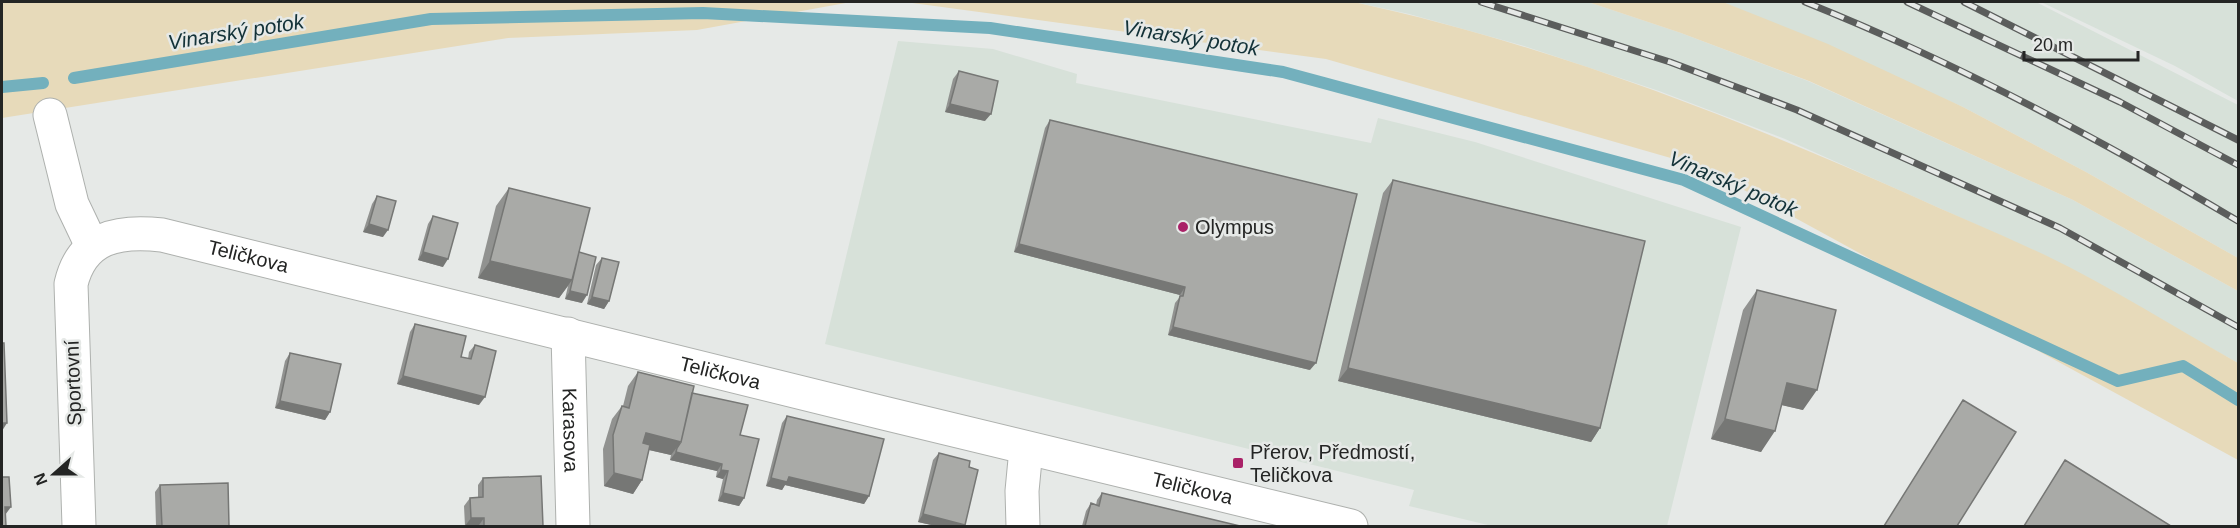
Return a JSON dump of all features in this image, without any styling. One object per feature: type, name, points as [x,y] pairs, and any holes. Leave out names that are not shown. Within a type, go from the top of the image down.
[{"type":"street","points":[[50,115],[72,204],[92,246]]},
{"type":"street","name":"Teličkova","points":[[92,246],[122,234],[141,232],[162,235],[1026,449],[1351,526]]},
{"type":"street","name":"Sportovní","points":[[79,526],[71,284],[74,268],[82,254],[92,246]]},
{"type":"street","name":"Karasova","points":[[568,334],[573,526]]},
{"type":"street","points":[[1023,526],[1022,491],[1026,449]]},
{"type":"shaded area","points":[[2,2],[851,2],[697,30],[508,38],[2,118]]},
{"type":"shaded area","points":[[905,2],[1354,2],[1426,19],[1567,60],[1773,137],[2045,255],[2238,363],[2238,460],[1702,167],[1326,59]]},
{"type":"shaded area","points":[[1354,2],[1588,2],[1681,33],[1808,81],[2073,200],[2238,291],[2238,363],[2046,256],[1785,139],[1659,91],[1524,46],[1409,14]]},
{"type":"shaded area","points":[[1588,2],[1723,2],[1828,44],[1963,107],[2086,172],[2238,258],[2238,291],[2073,200],[1809,81],[1681,33]]},
{"type":"shaded area","points":[[1723,2],[2036,2],[2238,105],[2238,258],[2086,172],[1963,107]]},
{"type":"shaded area","points":[[2041,2],[2238,2],[2238,101],[2175,66]]},
{"type":"shaded area","name":"Olympus","points":[[898,41],[993,49],[1077,74],[1076,83],[1371,143],[1378,118],[1475,142],[1741,227],[1667,526],[1492,526],[1409,506],[1414,490],[825,344]]},
{"type":"building","points":[[959,71],[998,81],[991,114],[950,104]]},
{"type":"building","name":"Olympus","points":[[1050,120],[1357,194],[1316,363],[1173,327],[1180,296],[1183,296],[1185,287],[1019,244]]},
{"type":"building","points":[[1393,180],[1645,241],[1600,428],[1348,368]]},
{"type":"building","points":[[509,188],[590,208],[572,280],[490,261]]},
{"type":"building","points":[[377,196],[396,201],[388,230],[369,224]]},
{"type":"building","points":[[433,216],[458,223],[448,259],[423,252]]},
{"type":"building","points":[[579,252],[596,257],[587,295],[570,291]]},
{"type":"building","points":[[602,258],[619,262],[609,301],[592,297]]},
{"type":"building","points":[[1757,290],[1836,310],[1817,390],[1787,383],[1775,431],[1725,419]]},
{"type":"building","points":[[415,324],[466,336],[461,357],[471,359],[475,345],[496,351],[485,397],[403,376]]},
{"type":"building","points":[[2,343],[4,343],[7,423],[2,423]]},
{"type":"building","points":[[290,353],[341,364],[330,412],[280,401]]},
{"type":"building","points":[[638,372],[694,386],[681,442],[646,433],[643,443],[650,445],[642,480],[614,473],[613,435],[622,406],[629,408]]},
{"type":"building","points":[[692,393],[748,405],[740,435],[759,439],[744,498],[723,493],[728,471],[721,470],[722,464],[676,452],[681,442]]},
{"type":"building","points":[[1963,400],[2016,432],[1957,526],[1884,526]]},
{"type":"building","points":[[787,416],[884,439],[869,496],[789,477],[787,482],[771,478]]},
{"type":"building","points":[[939,453],[970,461],[969,467],[978,470],[965,525],[923,514]]},
{"type":"building","points":[[2065,460],[2171,526],[2024,526]]},
{"type":"building","points":[[541,476],[543,526],[484,526],[484,518],[471,518],[470,498],[483,497],[483,478]]},
{"type":"building","points":[[2,477],[9,477],[11,507],[5,507],[6,526],[2,526]]},
{"type":"building","points":[[228,483],[229,526],[162,526],[160,485]]},
{"type":"building","points":[[1102,493],[1240,526],[1085,526],[1091,503],[1099,506]]},
{"type":"waterway","name":"Vinarský potok","points":[[74,78],[431,19],[703,13],[990,28],[1283,72],[1684,180],[2118,381],[2183,366],[2238,400]]},
{"type":"waterway","name":"Vinarský potok","points":[[2,87],[43,83]]},
{"type":"railway","points":[[1481,2],[1670,62],[1797,110],[2060,228],[2238,327]]},
{"type":"railway","points":[[1805,2],[1917,50],[2026,103],[2238,221]]},
{"type":"railway","points":[[1907,2],[2120,102],[2238,165]]},
{"type":"railway","points":[[1964,2],[2238,140]]},
{"type":"place","name":"Olympus","points":[[1183,227]]},
{"type":"place","name":"Přerov, Předmostí, Teličkova","points":[[1238,463]]}]
